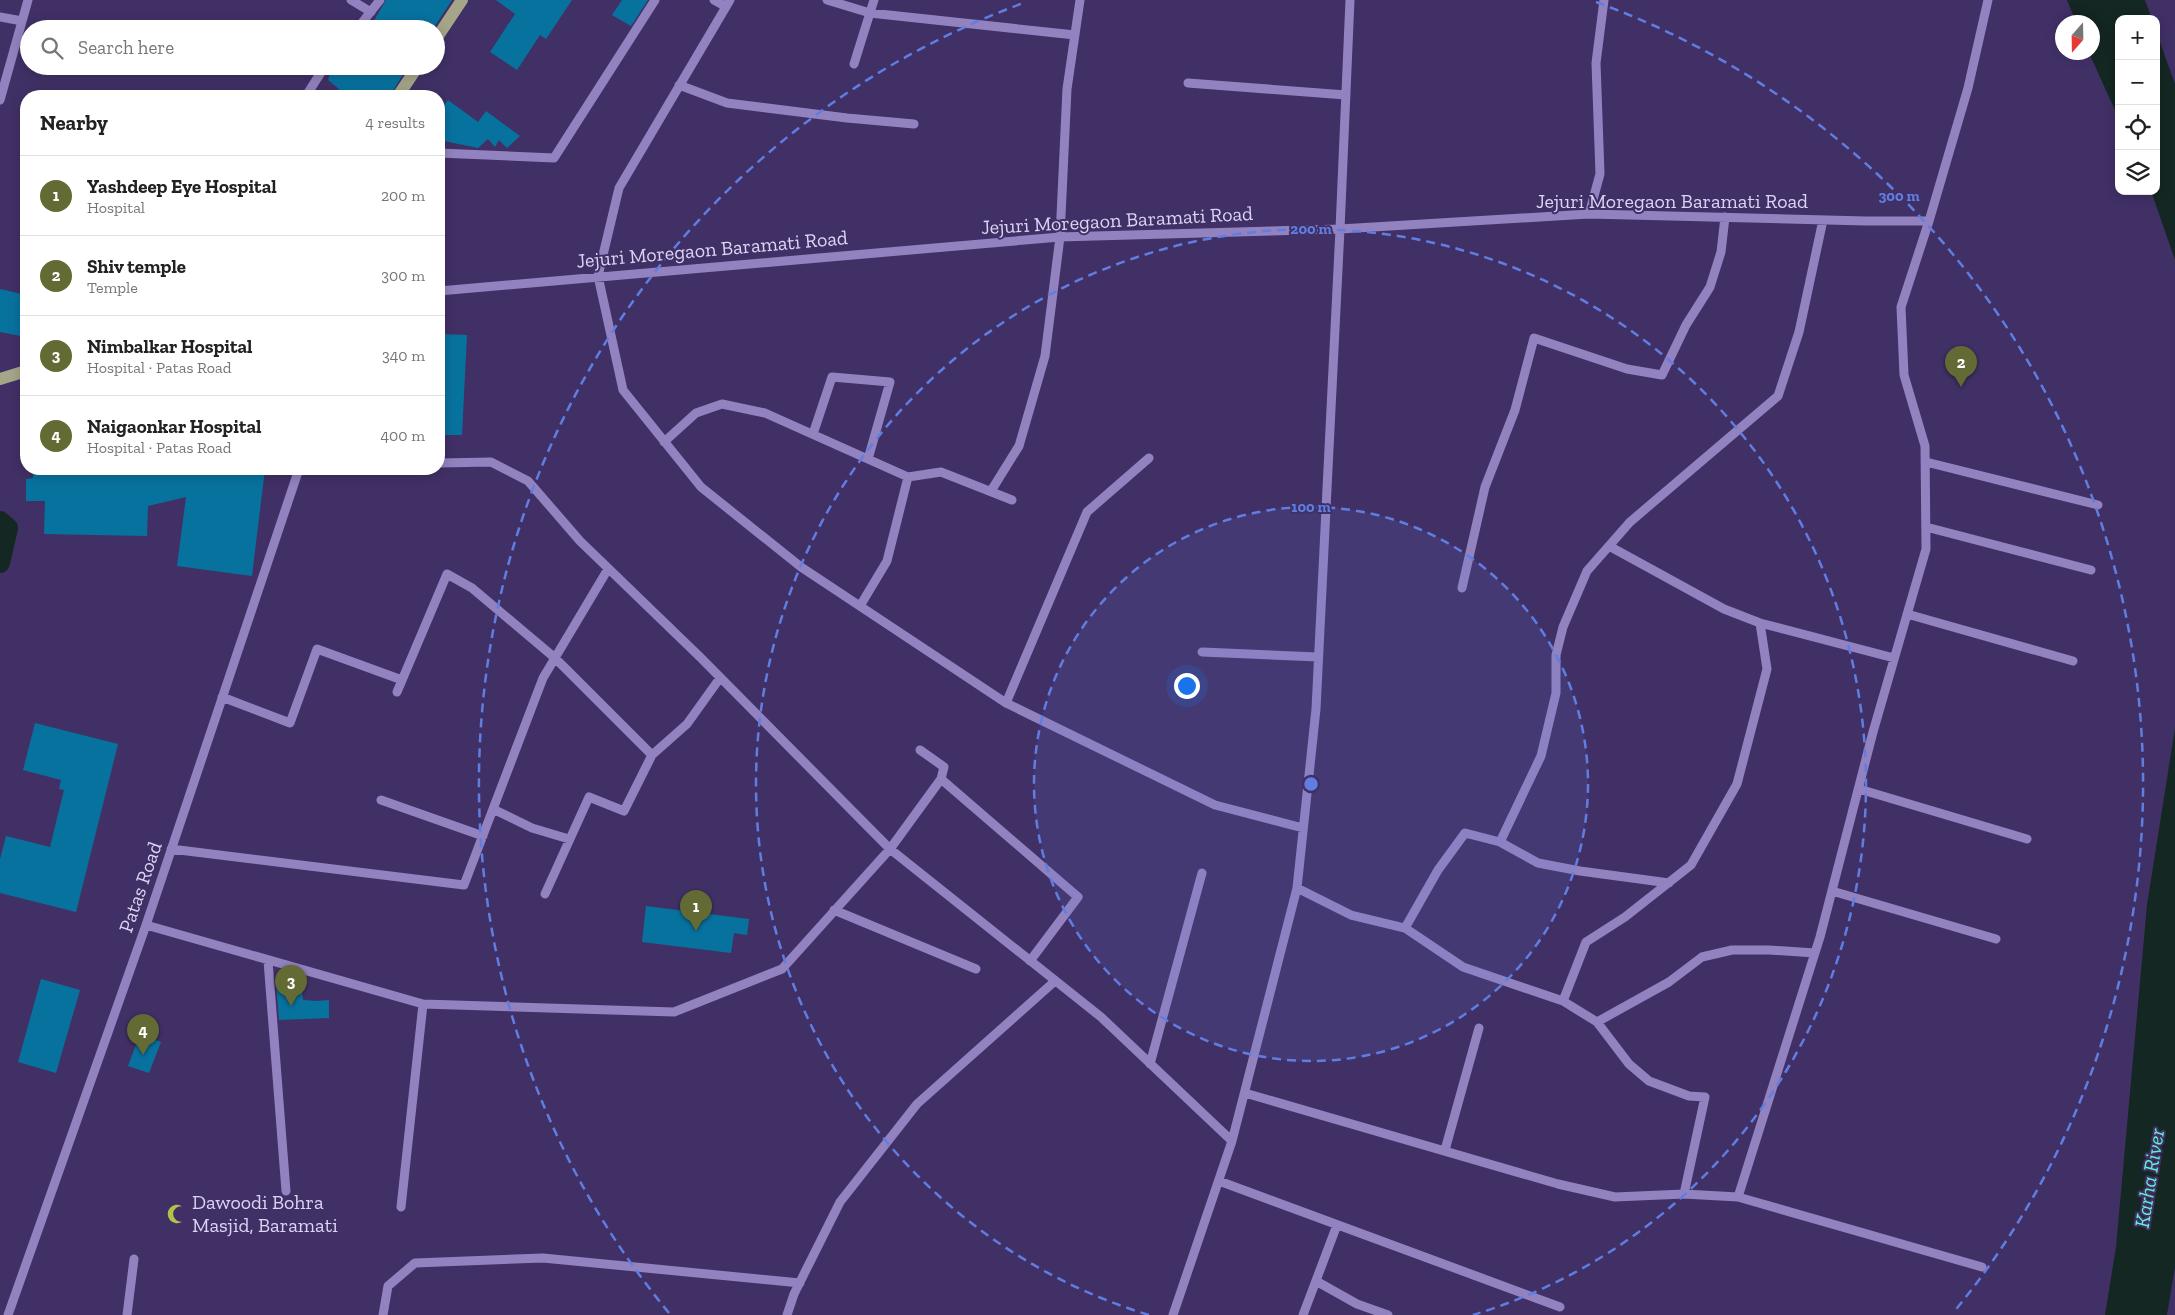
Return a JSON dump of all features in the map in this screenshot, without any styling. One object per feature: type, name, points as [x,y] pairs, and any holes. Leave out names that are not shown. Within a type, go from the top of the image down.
[{"type":"main road","points":[[445,26],[462,0]]},
{"type":"main road","points":[[402,90],[412,75]]},
{"type":"main road","points":[[1,378],[20,373]]},
{"type":"street","points":[[23,20],[28,0]]},
{"type":"street","points":[[351,0],[371,12]]},
{"type":"street","points":[[364,20],[380,0]]},
{"type":"street","points":[[445,153],[554,158],[655,0]]},
{"type":"street","points":[[714,0],[727,3],[619,188],[598,276],[623,390],[701,487],[801,567],[1006,703],[1215,805],[1303,828]]},
{"type":"street","points":[[827,0],[870,13],[1075,35]]},
{"type":"street","points":[[854,64],[874,0]]},
{"type":"street","points":[[991,491],[1019,446],[1045,356],[1060,237],[1067,89],[1080,0]]},
{"type":"street","points":[[1173,1315],[1232,1141],[1297,888],[1316,709],[1350,0]]},
{"type":"street","points":[[1589,214],[1600,174],[1596,63],[1604,0]]},
{"type":"street","points":[[1738,1197],[1815,953],[1858,789],[1926,549],[1926,446],[1904,375],[1901,307],[1929,221],[1968,88],[1988,0]]},
{"type":"street","points":[[0,17],[20,22]]},
{"type":"street","points":[[0,100],[20,29]]},
{"type":"street","points":[[310,90],[319,75]]},
{"type":"street","points":[[1188,82],[1346,95]]},
{"type":"street","points":[[679,85],[727,103],[847,118],[914,124]]},
{"type":"street","name":"Jejuri Moregaon Baramati Road","points":[[445,290],[1060,237],[1340,229],[1589,214],[1929,221]]},
{"type":"street","points":[[1462,588],[1485,487],[1515,410],[1534,338],[1627,369],[1662,375],[1686,326],[1710,288],[1721,252],[1725,217]]},
{"type":"street","points":[[1500,842],[1541,756],[1556,693],[1556,655],[1563,627],[1587,571],[1630,522],[1778,396],[1799,332],[1823,220]]},
{"type":"street","points":[[812,434],[832,377],[890,382],[868,459]]},
{"type":"street","points":[[664,442],[696,413],[722,404],[765,413],[908,477],[941,472],[1012,500]]},
{"type":"street","points":[[1006,703],[1087,512],[1149,458]]},
{"type":"street","points":[[445,464],[491,462],[528,480],[580,541],[890,849],[1100,1017],[1232,1141]]},
{"type":"street","points":[[1926,462],[2098,505]]},
{"type":"street","name":"Patas Road","points":[[8,1315],[146,925],[297,475]]},
{"type":"street","points":[[860,606],[887,561],[908,477]]},
{"type":"street","points":[[1926,527],[2092,570]]},
{"type":"street","points":[[1609,546],[1724,609],[1760,623],[1894,658]]},
{"type":"street","points":[[171,849],[464,885],[543,678],[608,569]]},
{"type":"street","points":[[397,692],[447,574],[472,588],[555,658],[652,755]]},
{"type":"street","points":[[1907,614],[2073,661]]},
{"type":"street","points":[[1562,1001],[1586,942],[1625,917],[1691,865],[1737,784],[1767,669],[1760,623]]},
{"type":"street","points":[[222,697],[290,723],[317,649],[402,680]]},
{"type":"street","points":[[1202,652],[1318,657]]},
{"type":"street","points":[[545,894],[588,797],[624,811],[652,755],[687,724],[720,678]]},
{"type":"street","points":[[146,925],[422,1004],[674,1012],[782,969],[890,849],[942,779],[944,767],[920,750]]},
{"type":"street","points":[[942,779],[1078,897],[1030,961]]},
{"type":"street","points":[[1858,789],[2027,839]]},
{"type":"street","points":[[381,800],[483,836]]},
{"type":"street","points":[[493,808],[532,828],[569,839]]},
{"type":"street","points":[[1405,928],[1438,870],[1464,833],[1500,842],[1538,862],[1580,871],[1669,883]]},
{"type":"street","points":[[1150,1064],[1202,873]]},
{"type":"street","points":[[1297,888],[1351,915],[1405,928],[1463,967],[1562,1001],[1597,1022],[1629,1064],[1649,1081],[1689,1096],[1706,1097],[1684,1194]]},
{"type":"street","points":[[1832,891],[1996,939]]},
{"type":"street","points":[[834,910],[976,969]]},
{"type":"street","points":[[1597,1022],[1669,982],[1702,957],[1732,950],[1815,953]]},
{"type":"street","points":[[268,960],[286,1191]]},
{"type":"street","points":[[787,1315],[800,1283],[840,1202],[917,1104],[1055,981]]},
{"type":"street","points":[[401,1207],[422,1004]]},
{"type":"street","points":[[1445,1150],[1479,1028]]},
{"type":"street","points":[[1244,1092],[1558,1184],[1615,1197],[1684,1194],[1738,1197],[1982,1267]]},
{"type":"street","points":[[1219,1181],[1560,1307]]},
{"type":"street","points":[[1303,1315],[1337,1225]]},
{"type":"street","points":[[383,1315],[388,1286],[415,1263],[543,1258],[800,1283]]},
{"type":"street","points":[[127,1315],[134,1259]]},
{"type":"street","points":[[1316,1281],[1357,1304],[1388,1315]]},
{"type":"water","points":[[2067,0],[2145,0],[2151,15],[2115,15],[2115,110],[2092,60],[2100,60],[2100,15],[2073,15]]},
{"type":"water","points":[[2160,42],[2175,84],[2175,260],[2152,195],[2160,195]]},
{"type":"water","name":"Karha River","points":[[2175,728],[2175,1267],[2167,1315],[2105,1315],[2116,1247],[2147,905]]},
{"type":"building","points":[[386,0],[452,0],[439,20],[374,20]]},
{"type":"building","points":[[496,0],[572,0],[546,39],[540,35],[517,70],[490,52],[515,14]]},
{"type":"building","points":[[622,0],[648,0],[631,26],[612,15]]},
{"type":"building","points":[[329,75],[403,75],[394,90],[338,90],[328,80]]},
{"type":"building","points":[[448,100],[478,122],[486,111],[520,136],[507,148],[499,140],[495,147],[488,139],[478,148],[445,141],[445,104]]},
{"type":"building","points":[[0,289],[20,294],[20,336],[0,332]]},
{"type":"building","points":[[445,334],[467,335],[462,435],[445,435]]},
{"type":"building","points":[[33,475],[264,475],[252,576],[177,566],[186,497],[148,506],[147,536],[44,534],[45,501],[26,501],[26,479],[33,478]]},
{"type":"building","points":[[35,723],[118,744],[76,912],[0,893],[0,859],[6,836],[50,847],[64,790],[59,789],[61,780],[23,770]]},
{"type":"building","points":[[646,906],[749,919],[747,935],[734,933],[731,953],[642,942]]},
{"type":"building","points":[[41,979],[80,990],[56,1073],[18,1062]]},
{"type":"building","points":[[276,981],[302,991],[303,1000],[329,1000],[329,1018],[279,1020]]},
{"type":"building","points":[[140,1034],[161,1042],[149,1073],[128,1066]]},
{"type":"waterway","points":[[0,521],[8,528],[0,563]]},
{"type":"place","name":"Shiv temple","points":[[1961,387]]},
{"type":"place","name":"Yashdeep Eye Hospital","points":[[696,931]]},
{"type":"place","name":"Nimbalkar Hospital","points":[[291,1006]]},
{"type":"place","name":"Naigaonkar Hospital","points":[[143,1055]]},
{"type":"place","name":"Dawoodi Bohra Masjid, Baramati","points":[[177,1214]]}]
